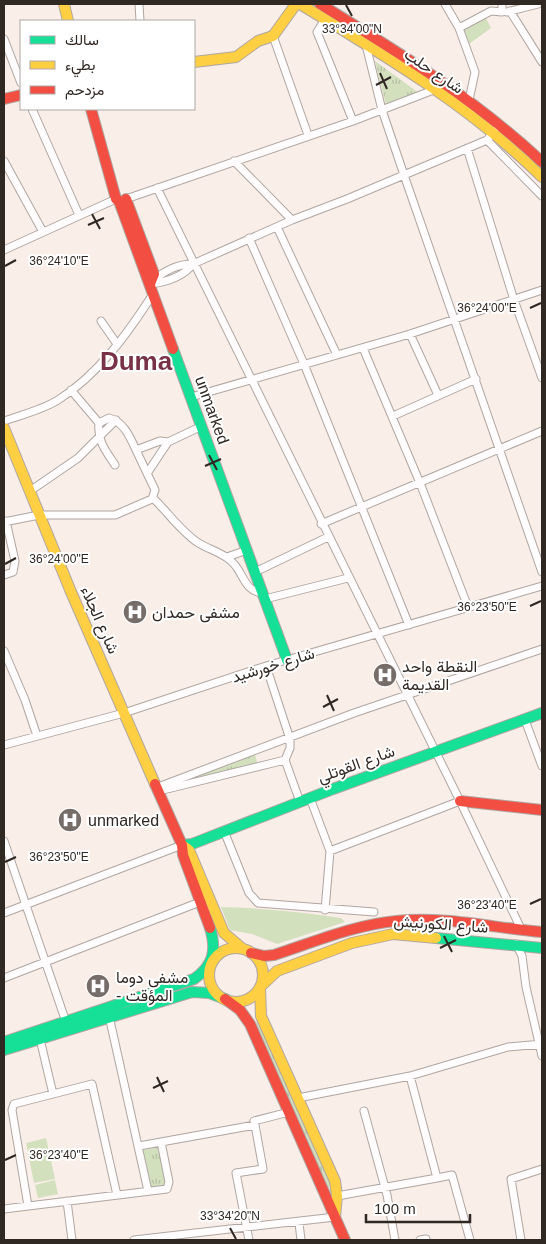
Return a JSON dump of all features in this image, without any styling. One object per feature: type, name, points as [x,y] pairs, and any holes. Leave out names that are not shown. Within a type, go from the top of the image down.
[{"type":"street","points":[[64,4],[68,20]]},
{"type":"street","points":[[139,4],[140,20]]},
{"type":"street","points":[[195,62],[236,57],[258,41],[273,36],[296,4]]},
{"type":"street","name":"شارع حلب","points":[[300,4],[436,89],[493,132],[537,157],[542,177]]},
{"type":"street","name":"شارع حلب","points":[[320,4],[416,62],[470,100],[493,132]]},
{"type":"street","points":[[445,4],[459,28],[475,72],[470,100]]},
{"type":"street","points":[[502,4],[542,62]]},
{"type":"street","points":[[459,28],[491,11],[506,12],[538,4]]},
{"type":"street","points":[[325,19],[317,32],[353,121]]},
{"type":"street","points":[[273,36],[308,136]]},
{"type":"street","points":[[4,39],[20,79]]},
{"type":"street","points":[[366,45],[382,110],[542,572]]},
{"type":"street","points":[[4,250],[79,215],[120,199],[353,121],[436,89]]},
{"type":"street","points":[[4,98],[20,95]]},
{"type":"street","points":[[32,110],[79,215]]},
{"type":"street","name":"unmarked","points":[[91,110],[151,289],[287,660]]},
{"type":"street","points":[[4,421],[56,401],[71,390],[104,359],[135,323],[151,289],[168,271],[183,264],[193,264],[249,238],[404,175],[467,148],[493,132],[542,196]]},
{"type":"street","points":[[467,148],[514,300],[539,358],[542,378]]},
{"type":"street","points":[[234,161],[292,220]]},
{"type":"street","points":[[4,162],[42,232]]},
{"type":"street","points":[[157,188],[321,524],[460,801],[522,931]]},
{"type":"street","points":[[277,227],[337,355]]},
{"type":"street","points":[[249,238],[304,364],[409,625]]},
{"type":"street","points":[[191,397],[410,334],[542,290]]},
{"type":"street","points":[[101,321],[117,344]]},
{"type":"street","points":[[410,334],[438,395]]},
{"type":"street","points":[[363,348],[393,416],[468,608]]},
{"type":"street","points":[[393,416],[476,379]]},
{"type":"street","points":[[71,390],[99,423],[98,436],[103,448],[115,465]]},
{"type":"street","points":[[99,423],[109,418],[116,420],[122,425],[148,472],[155,490],[152,499]]},
{"type":"street","points":[[30,491],[78,458],[116,420]]},
{"type":"street","points":[[148,472],[168,442],[202,426]]},
{"type":"street","name":"شارع الجلاء","points":[[4,428],[39,515],[182,845]]},
{"type":"street","points":[[321,524],[542,431]]},
{"type":"street","points":[[136,450],[160,441],[168,442]]},
{"type":"street","points":[[4,575],[13,572],[15,561],[5,521],[39,515],[115,515],[152,499],[156,500],[195,540],[227,557],[251,590],[264,596],[348,578]]},
{"type":"street","points":[[255,572],[328,536]]},
{"type":"street","points":[[227,557],[247,550]]},
{"type":"street","name":"شارع خورشيد","points":[[4,745],[124,713],[266,666],[542,586]]},
{"type":"street","points":[[158,789],[407,695],[542,649]]},
{"type":"street","points":[[4,651],[25,700],[37,736]]},
{"type":"street","points":[[266,666],[290,739],[290,748],[285,760],[300,802]]},
{"type":"street","name":"شارع القوتلي","points":[[182,845],[192,844],[310,798],[542,713]]},
{"type":"street","points":[[525,720],[542,766]]},
{"type":"street","points":[[158,789],[285,760]]},
{"type":"street","points":[[310,798],[330,851],[325,910]]},
{"type":"street","points":[[330,851],[460,801],[542,810]]},
{"type":"street","points":[[224,831],[249,893],[258,903],[325,910],[374,912]]},
{"type":"street","points":[[4,843],[67,1026]]},
{"type":"street","points":[[182,845],[183,855],[215,939],[209,980],[212,988],[224,1000],[232,1002],[248,999],[260,987]]},
{"type":"street","points":[[4,912],[182,845]]},
{"type":"street","points":[[182,845],[189,850],[224,933],[260,964],[262,972],[259,1006],[261,1016],[335,1181],[337,1196],[335,1218]]},
{"type":"street","points":[[4,978],[200,902]]},
{"type":"street","name":"شارع الكورنيش","points":[[247,951],[264,956],[274,954],[368,926],[396,921],[423,921],[542,932]]},
{"type":"street","name":"شارع الكورنيش","points":[[260,987],[277,971],[352,943],[393,934],[516,944],[542,948]]},
{"type":"street","points":[[516,944],[522,956],[526,987],[541,1044],[542,1056]]},
{"type":"street","points":[[4,1042],[109,1016],[200,976],[215,958],[227,949],[247,951]]},
{"type":"street","points":[[4,1050],[40,1040],[67,1026],[139,1002],[201,990],[244,1011],[345,1240]]},
{"type":"street","points":[[109,1016],[148,1191]]},
{"type":"street","points":[[40,1040],[53,1094]]},
{"type":"street","points":[[298,1098],[410,1076],[508,1047],[541,1044]]},
{"type":"street","points":[[410,1076],[437,1178]]},
{"type":"street","points":[[28,1206],[12,1110],[14,1104],[92,1084],[117,1194]]},
{"type":"street","points":[[364,1111],[387,1195],[395,1240]]},
{"type":"street","points":[[249,1240],[236,1173],[263,1169],[254,1121],[289,1112]]},
{"type":"street","points":[[139,1146],[255,1125]]},
{"type":"street","points":[[4,1209],[166,1189],[169,1182],[161,1142]]},
{"type":"street","points":[[521,1240],[511,1179],[542,1169]]},
{"type":"street","points":[[337,1196],[357,1191],[384,1189],[452,1175],[470,1240]]},
{"type":"street","points":[[67,1201],[72,1240]]},
{"type":"street","points":[[134,1240],[335,1218]]},
{"type":"street","points":[[299,1222],[301,1240]]},
{"type":"green space","points":[[486,18],[491,28],[469,44],[464,29]]},
{"type":"green space","points":[[375,61],[419,93],[386,105]]},
{"type":"green space","points":[[255,755],[258,765],[196,780],[194,776]]},
{"type":"green space","points":[[221,907],[311,914],[341,918],[345,922],[277,944],[252,934],[230,930]]},
{"type":"green space","points":[[259,1021],[333,1185],[327,1188],[257,1032],[256,1022]]},
{"type":"green space","points":[[46,1138],[55,1179],[34,1183],[26,1143]]},
{"type":"green space","points":[[159,1147],[166,1184],[163,1187],[151,1188],[143,1150]]},
{"type":"green space","points":[[55,1180],[58,1194],[38,1198],[35,1185]]},
{"type":"traffic: fast","points":[[173,349],[287,660]]},
{"type":"traffic: fast","points":[[182,845],[192,844],[333,789],[542,713]]},
{"type":"traffic: fast","points":[[4,1042],[194,979],[206,969],[212,957],[213,944],[210,928]]},
{"type":"traffic: fast","points":[[436,938],[542,948]]},
{"type":"traffic: fast","points":[[4,1050],[192,992],[209,993],[225,999]]},
{"type":"traffic: slow","points":[[64,4],[68,20]]},
{"type":"traffic: slow","points":[[195,62],[236,57],[258,41],[273,36],[296,4]]},
{"type":"traffic: slow","points":[[300,4],[426,83],[486,127],[542,177]]},
{"type":"traffic: slow","points":[[4,428],[71,592],[155,784]]},
{"type":"traffic: slow","points":[[182,845],[189,850],[224,933],[243,949]]},
{"type":"traffic: slow","points":[[335,1217],[337,1196],[335,1181],[261,1016],[260,987],[277,971],[352,943],[393,934],[436,938]]},
{"type":"traffic: slow","points":[[236,948],[246,950],[255,956],[261,965],[263,975],[261,985],[255,994],[246,1000],[236,1002],[226,1000],[217,994],[211,985],[209,975],[211,965],[217,956],[226,950],[236,948]]},
{"type":"traffic: jam","points":[[320,4],[435,77],[490,117],[542,162]]},
{"type":"traffic: jam","points":[[4,99],[20,95]]},
{"type":"traffic: jam","points":[[91,110],[116,199],[119,201],[173,349]]},
{"type":"traffic: jam","points":[[126,199],[154,274],[150,284]]},
{"type":"traffic: jam","points":[[155,784],[182,845],[183,855],[210,928]]},
{"type":"traffic: jam","points":[[460,801],[542,810]]},
{"type":"traffic: jam","points":[[251,953],[264,956],[274,955],[349,930],[396,921],[451,921],[542,932]]},
{"type":"traffic: jam","points":[[225,999],[240,1010],[250,1024],[345,1240]]},
{"type":"place","name":"مشفى حمدان","points":[[135,612]]},
{"type":"place","name":"النقطة واحد القديمة","points":[[385,675]]},
{"type":"place","name":"unmarked","points":[[70,820]]},
{"type":"place","name":"مشفى دوما - المؤقت","points":[[98,986]]},
{"type":"district","name":"Duma","points":[[136,361]]}]
